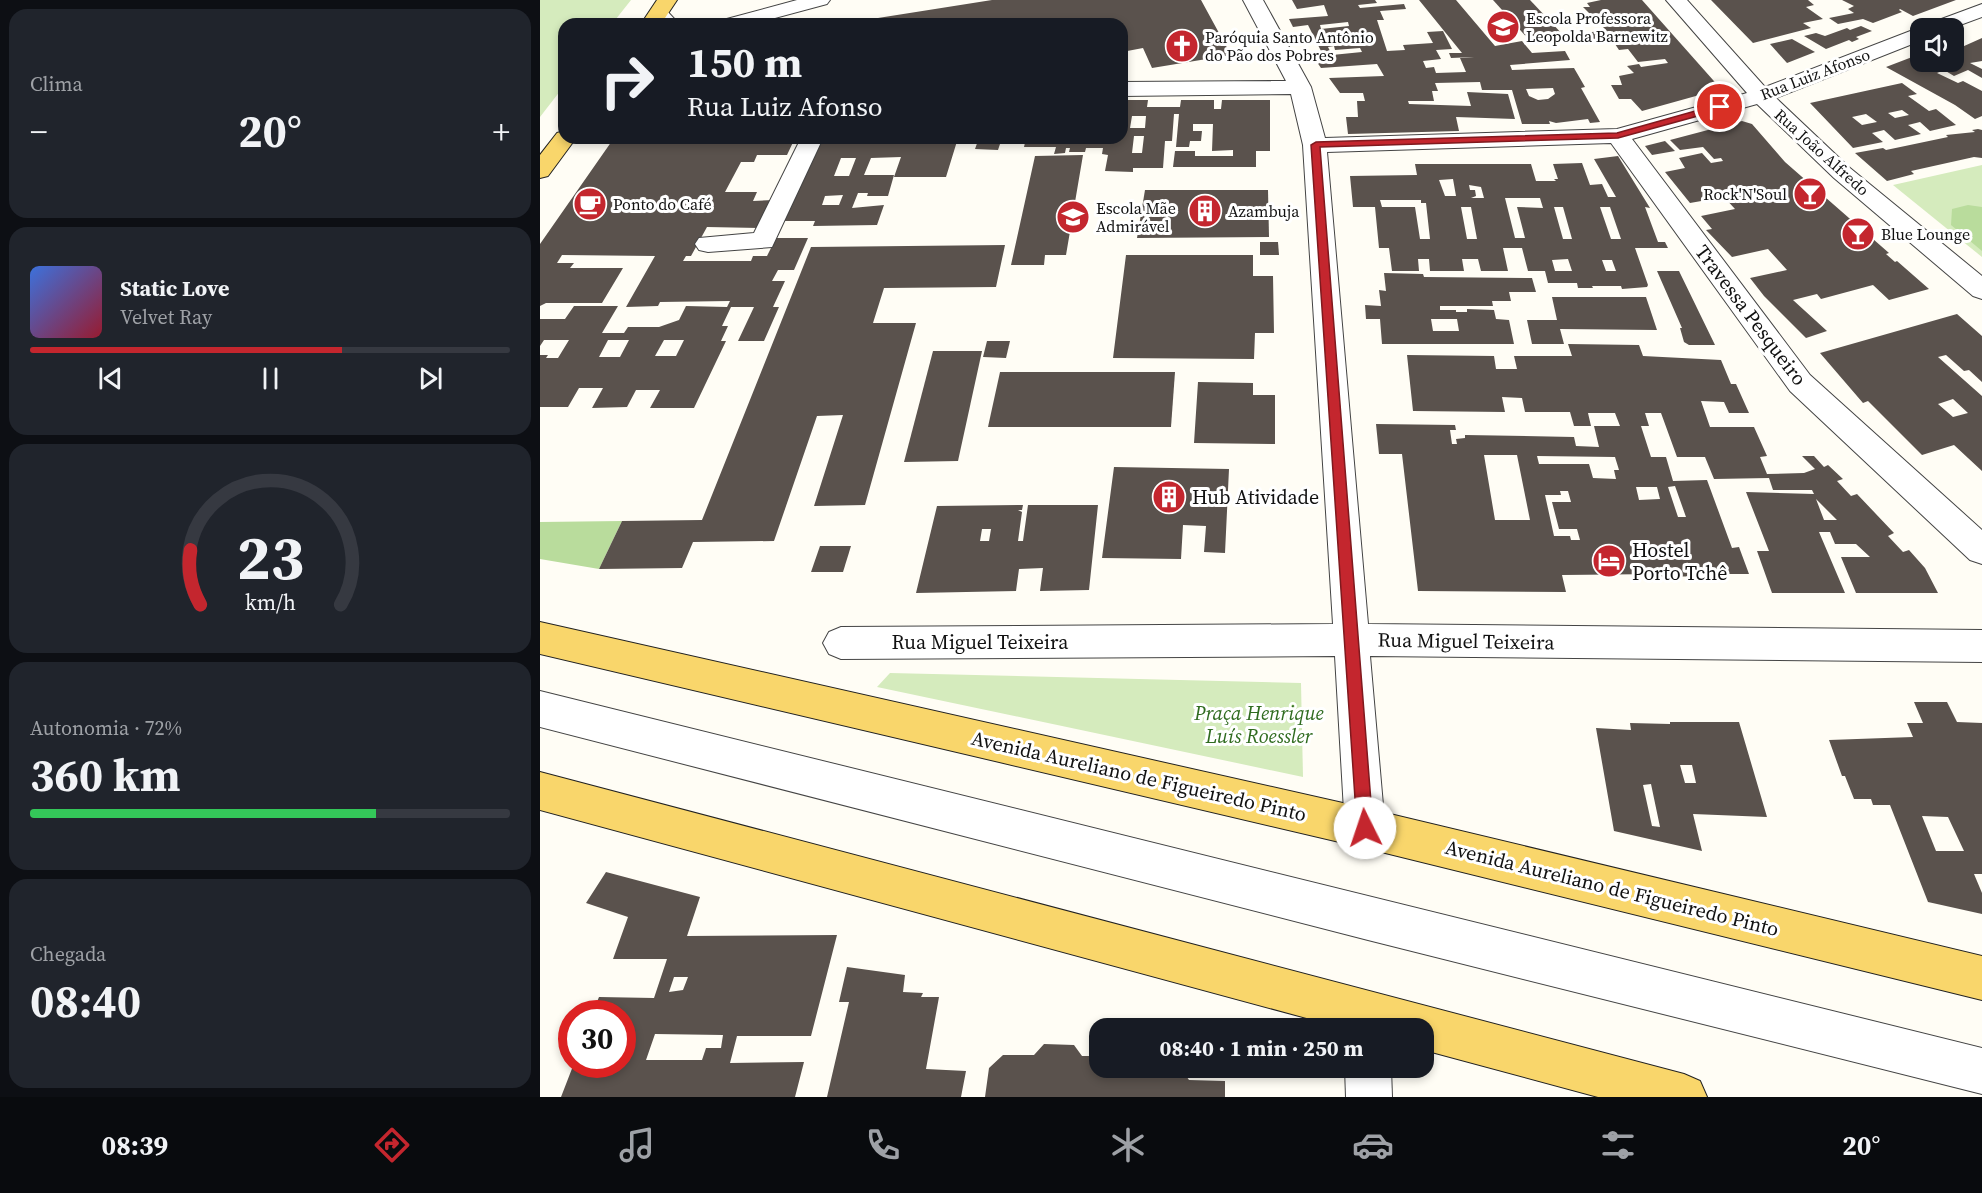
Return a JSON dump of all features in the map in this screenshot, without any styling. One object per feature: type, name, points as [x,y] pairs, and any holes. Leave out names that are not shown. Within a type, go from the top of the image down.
[{"type":"main road","points":[[540,171],[560,144]]},
{"type":"main road","name":"Avenida Aureliano de Figueiredo Pinto","points":[[540,638],[1365,828],[1982,978]]},
{"type":"main road","points":[[540,791],[1355,1018]]},
{"type":"main road","points":[[1434,1037],[1684,1097]]},
{"type":"street","points":[[784,17],[820,0]]},
{"type":"street","points":[[1253,0],[1300,87],[1316,145],[1365,828]]},
{"type":"street","name":"Rua João Alfredo","points":[[1676,0],[1761,96],[1842,173],[1982,290]]},
{"type":"street","points":[[1961,18],[1982,10]]},
{"type":"street","name":"Rua Luiz Afonso","points":[[1316,145],[1618,136],[1761,96],[1910,38]]},
{"type":"street","points":[[1128,89],[1300,87]]},
{"type":"street","name":"Travessa Pesqueiro","points":[[1618,136],[1800,383],[1982,550]]},
{"type":"street","points":[[708,244],[763,241],[809,144]]},
{"type":"street","name":"Rua Miguel Teixeira","points":[[841,643],[1352,640],[1982,646]]},
{"type":"street","points":[[540,709],[1368,919],[1982,1071]]},
{"type":"street","points":[[1368,1078],[1369,1097]]},
{"type":"green space","points":[[540,0],[631,0],[617,18],[558,18],[558,94],[540,117]]},
{"type":"green space","points":[[1982,165],[1982,257],[1893,185]]},
{"type":"green space","points":[[1968,205],[1982,207],[1982,251],[1951,225],[1952,209]]},
{"type":"green space","points":[[622,521],[599,569],[540,559],[540,522]]},
{"type":"green space","name":"Praça Henrique Luís Roessler","points":[[890,673],[1301,683],[1303,777],[877,687]]},
{"type":"building","name":"Paróquia Santo Antônio do Pão dos Pobres","points":[[992,0],[1201,0],[1231,55],[1152,68],[1143,48],[1128,51],[1128,18],[878,18]]},
{"type":"building","points":[[1292,0],[1375,0],[1377,3],[1358,5],[1360,8],[1404,4],[1406,9],[1380,11],[1384,20],[1377,20],[1387,51],[1405,50],[1403,45],[1433,43],[1427,32],[1443,31],[1452,49],[1436,50],[1441,59],[1423,61],[1426,68],[1434,67],[1436,73],[1466,72],[1460,58],[1474,57],[1451,58],[1449,53],[1462,53],[1419,0],[1456,0],[1495,46],[1522,41],[1532,53],[1565,51],[1570,60],[1510,65],[1512,70],[1574,68],[1585,87],[1581,88],[1600,122],[1590,123],[1588,119],[1556,123],[1549,121],[1550,124],[1522,124],[1512,90],[1482,90],[1480,82],[1435,83],[1438,91],[1432,91],[1434,101],[1408,101],[1409,104],[1471,106],[1467,92],[1508,94],[1515,119],[1456,117],[1459,131],[1348,134],[1346,117],[1358,117],[1357,101],[1365,101],[1363,93],[1340,93],[1329,78],[1384,76],[1377,64],[1321,68],[1310,52],[1321,51],[1308,25],[1293,27],[1289,19],[1328,16],[1324,5],[1297,9]],"holes":[[[1348,22],[1349,26],[1321,29],[1320,25]],[[1334,46],[1335,50],[1360,48],[1362,52],[1332,55],[1328,47]],[[1553,88],[1555,94],[1548,99],[1538,100],[1529,96],[1526,89]]]},
{"type":"building","points":[[1493,0],[1530,0],[1565,37],[1532,43]]},
{"type":"building","points":[[1601,0],[1642,0],[1721,89],[1642,111],[1631,99],[1619,99],[1611,85],[1622,85],[1619,76],[1634,73],[1627,66],[1639,64],[1641,67],[1668,63],[1665,59],[1638,62],[1628,49],[1619,50],[1613,41],[1578,44],[1571,35],[1606,30],[1583,7],[1590,7],[1587,3]],"holes":[[[1607,31],[1610,31],[1618,41],[1615,41]]]},
{"type":"building","points":[[1711,0],[1808,0],[1814,5],[1806,7],[1823,19],[1803,23],[1811,28],[1753,43]]},
{"type":"building","points":[[1842,0],[1956,0],[1913,16],[1900,9],[1902,12],[1873,23],[1863,19],[1838,24],[1829,18],[1854,13],[1848,9],[1854,6]]},
{"type":"building","points":[[1861,26],[1872,31],[1856,37],[1859,39],[1852,42],[1849,40],[1826,49],[1804,36],[1816,33],[1825,36],[1847,28],[1850,30]]},
{"type":"building","points":[[1982,38],[1982,61],[1970,63],[1982,69],[1982,78],[1968,70],[1964,72],[1964,46]]},
{"type":"building","points":[[1792,39],[1815,52],[1787,63],[1770,44]]},
{"type":"building","points":[[1910,58],[1910,72],[1939,72],[1937,73],[1958,83],[1963,81],[1982,91],[1982,116],[1975,119],[1955,105],[1886,67]]},
{"type":"building","points":[[1947,72],[1963,72],[1954,76]]},
{"type":"building","points":[[1902,83],[1917,94],[1908,96],[1929,111],[1936,109],[1956,125],[1930,131],[1920,122],[1908,125],[1921,134],[1895,140],[1884,130],[1872,133],[1883,142],[1853,148],[1810,103]],"holes":[[[1902,110],[1909,115],[1895,118],[1888,113]],[[1866,114],[1877,122],[1862,125],[1852,117]]]},
{"type":"building","points":[[1128,100],[1148,100],[1147,107],[1180,107],[1181,100],[1214,100],[1214,109],[1221,109],[1222,100],[1270,100],[1270,151],[1256,151],[1256,167],[1173,167],[1175,151],[1195,151],[1195,156],[1233,156],[1233,150],[1212,151],[1213,124],[1193,124],[1193,131],[1202,131],[1201,141],[1190,141],[1189,147],[1176,147],[1179,114],[1174,114],[1172,141],[1165,141],[1163,168],[1133,168],[1133,172],[1105,171],[1108,155],[1102,154],[1103,148],[1086,148],[1085,152],[1069,152],[1070,148],[1066,148],[1065,153],[1054,154],[1056,147],[1024,147],[1025,144],[1128,144]],"holes":[[[1132,116],[1146,116],[1145,128],[1130,128]],[[1134,136],[1144,136],[1142,153],[1132,153]]]},
{"type":"building","points":[[1742,121],[1752,124],[1785,162],[1889,253],[1886,254],[1895,262],[1897,261],[1929,289],[1889,300],[1873,285],[1821,299],[1817,294],[1793,300],[1827,331],[1806,338],[1764,296],[1750,278],[1787,270],[1768,249],[1732,257],[1706,230],[1712,229],[1701,216],[1735,209],[1724,197],[1690,203],[1665,172],[1685,168],[1679,158],[1702,153],[1711,163],[1723,161],[1721,158],[1714,159],[1703,147],[1680,150],[1670,140]]},
{"type":"building","points":[[1972,130],[1982,130],[1982,158],[1974,157],[1911,171],[1914,174],[1887,181],[1855,153],[1883,148],[1886,150],[1948,137],[1946,135],[1975,132]]},
{"type":"building","points":[[1665,141],[1675,151],[1652,155],[1645,146]]},
{"type":"building","points":[[610,144],[792,144],[787,155],[757,155],[754,162],[741,162],[725,192],[757,192],[753,201],[773,200],[759,228],[707,227],[691,256],[686,256],[683,261],[751,261],[753,256],[767,256],[776,238],[808,238],[794,270],[778,270],[772,281],[785,281],[773,307],[779,307],[764,341],[738,341],[754,307],[731,307],[722,326],[728,326],[721,341],[726,341],[694,408],[650,408],[660,390],[636,390],[627,407],[592,408],[603,388],[579,388],[568,407],[540,407],[540,355],[548,355],[546,358],[558,358],[569,340],[544,340],[540,346],[540,319],[565,319],[574,306],[618,306],[602,333],[624,333],[628,327],[659,327],[679,320],[686,306],[727,307],[730,301],[660,302],[658,306],[626,307],[655,256],[562,255],[557,263],[574,263],[570,268],[623,268],[602,303],[546,303],[540,306],[540,244]],"holes":[[[608,340],[629,340],[620,357],[599,357]],[[664,340],[684,340],[676,356],[655,356]]]},
{"type":"building","points":[[816,144],[956,144],[946,177],[894,177],[901,157],[871,158],[864,175],[894,175],[888,196],[867,196],[868,193],[858,193],[852,208],[884,205],[877,225],[813,226],[815,221],[781,221]],"holes":[[[841,158],[856,158],[849,176],[834,176]],[[843,195],[839,205],[822,205],[825,196]]]},
{"type":"building","points":[[977,144],[1000,144],[998,150],[975,149]]},
{"type":"building","name":"Escola Mãe Admirável","points":[[1083,155],[1066,255],[1045,255],[1044,265],[1011,265],[1035,156]]},
{"type":"building","points":[[1618,156],[1650,208],[1645,207],[1658,242],[1665,242],[1668,248],[1635,248],[1647,287],[1578,288],[1577,283],[1548,283],[1545,271],[1528,271],[1522,248],[1503,248],[1508,271],[1481,271],[1478,259],[1462,259],[1464,271],[1430,271],[1429,259],[1418,259],[1419,271],[1392,271],[1389,248],[1379,248],[1375,207],[1353,207],[1350,176],[1417,175],[1415,164],[1531,164],[1536,181],[1556,181],[1554,179],[1558,179],[1553,164],[1582,163],[1590,185],[1602,184],[1608,197],[1616,197],[1594,159]],"holes":[[[1453,179],[1456,196],[1445,196],[1439,180]],[[1469,185],[1481,187],[1484,198],[1471,198],[1476,196],[1475,190],[1470,190]],[[1505,198],[1540,198],[1543,208],[1517,207],[1525,238],[1515,238]],[[1380,200],[1421,200],[1421,203],[1426,203],[1430,239],[1420,239],[1415,207],[1382,207]],[[1461,207],[1471,207],[1477,239],[1467,239]],[[1554,207],[1563,207],[1572,239],[1563,239]],[[1600,207],[1610,207],[1621,239],[1611,239]],[[1568,259],[1572,271],[1555,271],[1552,260]],[[1602,260],[1612,260],[1616,271],[1606,271]]]},
{"type":"building","name":"Azambuja","points":[[1145,190],[1268,190],[1269,237],[1137,238]]},
{"type":"building","points":[[1260,242],[1278,242],[1279,255],[1260,255]]},
{"type":"building","points":[[1005,245],[996,287],[884,288],[873,323],[916,323],[865,505],[814,506],[843,415],[817,416],[774,541],[693,542],[682,568],[599,569],[622,521],[702,520],[811,247]]},
{"type":"building","points":[[1126,255],[1253,255],[1253,276],[1273,276],[1274,333],[1255,333],[1254,359],[1113,358]]},
{"type":"building","points":[[1657,271],[1679,271],[1715,345],[1689,345],[1684,342],[1680,328],[1682,328]]},
{"type":"building","points":[[1384,273],[1423,274],[1424,277],[1532,278],[1536,292],[1509,292],[1511,301],[1492,301],[1493,306],[1440,306],[1440,310],[1456,310],[1456,312],[1467,312],[1467,309],[1494,310],[1496,319],[1509,320],[1514,344],[1382,344],[1380,319],[1366,319],[1365,305],[1381,306],[1379,290],[1386,291]],"holes":[[[1431,319],[1457,319],[1459,331],[1433,331]]]},
{"type":"building","points":[[1552,297],[1646,297],[1657,330],[1560,329],[1564,344],[1532,344],[1527,320],[1557,320]]},
{"type":"building","points":[[1957,314],[1982,336],[1982,382],[1969,370],[1964,371],[1946,355],[1938,357],[1982,396],[1982,471],[1954,445],[1922,455],[1868,401],[1863,403],[1820,353]],"holes":[[[1953,399],[1968,413],[1953,417],[1938,404]]]},
{"type":"building","points":[[987,341],[1010,341],[1006,358],[983,357]]},
{"type":"building","points":[[1568,344],[1639,345],[1643,356],[1721,360],[1731,384],[1736,384],[1749,413],[1729,413],[1724,402],[1701,401],[1710,427],[1754,427],[1767,456],[1760,457],[1767,474],[1804,473],[1815,469],[1802,456],[1814,456],[1824,467],[1828,465],[1843,479],[1837,481],[1851,496],[1857,494],[1894,533],[1888,536],[1903,552],[1909,550],[1925,568],[1938,593],[1856,593],[1841,557],[1870,557],[1856,544],[1835,544],[1830,532],[1819,532],[1845,593],[1772,593],[1757,551],[1769,551],[1746,492],[1814,494],[1812,490],[1773,490],[1769,478],[1714,479],[1705,457],[1677,457],[1661,413],[1645,413],[1649,426],[1641,426],[1651,457],[1666,457],[1673,481],[1707,480],[1732,548],[1739,547],[1749,574],[1716,574],[1715,568],[1703,568],[1705,576],[1562,575],[1566,592],[1418,591],[1402,454],[1379,454],[1376,424],[1455,425],[1456,430],[1450,430],[1452,444],[1457,444],[1456,439],[1465,438],[1465,435],[1574,437],[1576,446],[1599,447],[1594,426],[1620,426],[1615,413],[1588,413],[1591,426],[1574,426],[1570,412],[1525,412],[1522,398],[1502,397],[1505,412],[1413,411],[1407,355],[1494,356],[1496,369],[1517,369],[1514,356],[1572,356]],"holes":[[[1484,455],[1517,455],[1530,520],[1495,520]],[[1537,456],[1615,457],[1619,470],[1614,470],[1616,479],[1593,478],[1589,464],[1539,464]],[[1675,486],[1686,517],[1678,517],[1668,487]],[[1636,487],[1657,487],[1660,499],[1639,500]],[[1560,491],[1568,491],[1571,502],[1552,502],[1559,529],[1577,529],[1580,540],[1571,540],[1570,536],[1554,536],[1545,495],[1561,495]],[[1816,499],[1837,520],[1824,520]]]},
{"type":"building","points":[[933,351],[982,351],[958,461],[904,462]]},
{"type":"building","points":[[1000,372],[1175,372],[1171,427],[988,427]]},
{"type":"building","points":[[1198,382],[1253,383],[1253,395],[1275,395],[1275,444],[1194,443]]},
{"type":"building","name":"Hub Atividade","points":[[1114,467],[1229,469],[1225,553],[1204,552],[1206,526],[1183,525],[1181,559],[1102,558]]},
{"type":"building","points":[[1023,505],[1022,510],[1018,510],[1022,512],[1018,541],[1023,541],[1028,505],[1098,505],[1089,590],[1040,591],[1043,568],[1019,569],[1016,591],[916,593],[937,506]],"holes":[[[982,529],[991,529],[989,541],[980,541]]]},
{"type":"building","points":[[820,546],[851,546],[843,572],[811,572]]},
{"type":"building","points":[[1914,702],[1947,702],[1957,722],[1982,723],[1982,874],[1974,874],[1982,893],[1982,914],[1928,902],[1890,805],[1873,805],[1871,799],[1854,799],[1845,776],[1842,776],[1829,740],[1913,737],[1907,723],[1923,723]],"holes":[[[1922,816],[1948,817],[1964,851],[1936,851]]]},
{"type":"building","points":[[1670,722],[1739,722],[1767,817],[1693,814],[1702,851],[1614,831],[1596,728],[1631,730],[1630,723],[1670,724]],"holes":[[[1680,765],[1692,765],[1696,783],[1685,783]],[[1651,784],[1660,827],[1652,826],[1643,785]]]},
{"type":"building","points":[[606,872],[700,897],[687,936],[837,935],[811,1036],[737,1036],[730,1063],[804,1062],[795,1097],[561,1097],[568,1078],[636,1078],[636,1000],[598,1000],[599,997],[654,998],[667,959],[613,959],[628,917],[586,903]],"holes":[[[674,977],[688,977],[683,990],[669,992]],[[655,1034],[723,1035],[721,1048],[706,1048],[702,1060],[646,1060]]]},
{"type":"building","points":[[847,967],[905,975],[903,992],[923,993],[921,997],[939,997],[926,1069],[966,1071],[961,1097],[827,1097],[849,1002],[839,1002]]},
{"type":"building","points":[[1044,1044],[1074,1045],[1082,1056],[1089,1056],[1089,1078],[1188,1078],[1189,1080],[1225,1081],[1225,1097],[985,1097],[989,1068],[1003,1055],[1034,1055]]},
{"type":"place","name":"Escola Professora Leopolda Barnewitz","points":[[1503,27]]},
{"type":"place","name":"Paróquia Santo Antônio do Pão dos Pobres","points":[[1182,46]]},
{"type":"place","name":"Rock'N'Soul","points":[[1810,194]]},
{"type":"place","name":"Ponto do Café","points":[[590,204]]},
{"type":"place","name":"Azambuja","points":[[1205,211]]},
{"type":"place","name":"Escola Mãe Admirável","points":[[1073,217]]},
{"type":"place","name":"Blue Lounge","points":[[1858,234]]},
{"type":"place","name":"Hub Atividade","points":[[1169,497]]},
{"type":"place","name":"Hostel Porto Tchê","points":[[1609,561]]},
{"type":"route","points":[[1365,828],[1316,145],[1618,136],[1720,107]]}]
